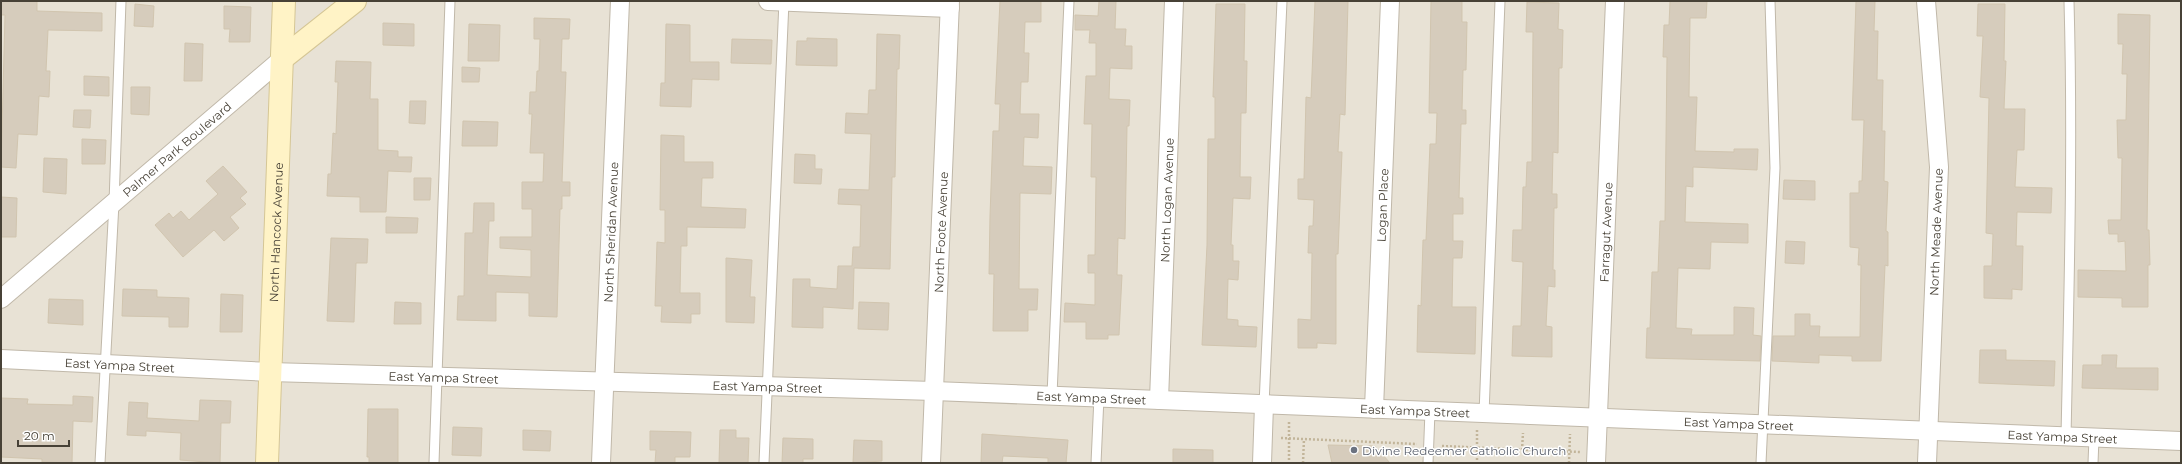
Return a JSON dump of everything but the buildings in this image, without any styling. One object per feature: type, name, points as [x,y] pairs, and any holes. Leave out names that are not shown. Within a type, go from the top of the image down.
[{"type":"main road","name":"North Hancock Avenue","points":[[267,463],[284,1]]},
{"type":"main road","name":"Palmer Park Boulevard","points":[[283,58],[354,1]]},
{"type":"street","name":"North Sheridan Avenue","points":[[601,463],[620,1]]},
{"type":"street","points":[[779,1],[950,4]]},
{"type":"street","name":"North Logan Avenue","points":[[1159,400],[1174,1]]},
{"type":"street","name":"Logan Place","points":[[1374,409],[1390,1]]},
{"type":"street","name":"Farragut Avenue","points":[[1596,463],[1615,1]]},
{"type":"street","name":"North Meade Avenue","points":[[1926,1],[1939,167],[1927,463]]},
{"type":"street","name":"North Foote Avenue","points":[[931,463],[950,4]]},
{"type":"street","name":"Palmer Park Boulevard","points":[[1,300],[283,58]]},
{"type":"street","name":"East Yampa Street","points":[[1,360],[270,372],[605,380],[1052,395],[1481,414],[2181,441]]},
{"type":"street","points":[[1262,463],[1264,405]]},
{"type":"lane","points":[[100,463],[104,364],[114,203],[121,1]]},
{"type":"lane","points":[[434,463],[450,1]]},
{"type":"lane","points":[[764,463],[779,1]]},
{"type":"lane","points":[[1052,395],[1069,1]]},
{"type":"lane","points":[[1264,405],[1282,1]]},
{"type":"lane","points":[[1481,414],[1500,1]]},
{"type":"lane","points":[[1761,463],[1775,168],[1770,1]]},
{"type":"lane","points":[[2066,437],[2070,255],[2071,76],[2069,1]]},
{"type":"lane","points":[[1096,463],[1099,397]]},
{"type":"lane","points":[[1428,463],[1430,411]]},
{"type":"lane","points":[[2093,463],[2094,438]]},
{"type":"path","points":[[1477,463],[1481,414]]},
{"type":"path","points":[[1289,422],[1289,463]]},
{"type":"path","points":[[1522,450],[1523,433]]},
{"type":"path","points":[[1569,463],[1570,434]]},
{"type":"path","points":[[1303,463],[1304,439]]},
{"type":"shaded area","points":[[1,1],[2181,1],[2181,463],[1,463]]},
{"type":"place","name":"Divine Redeemer Catholic Church","points":[[1354,450]]}]
